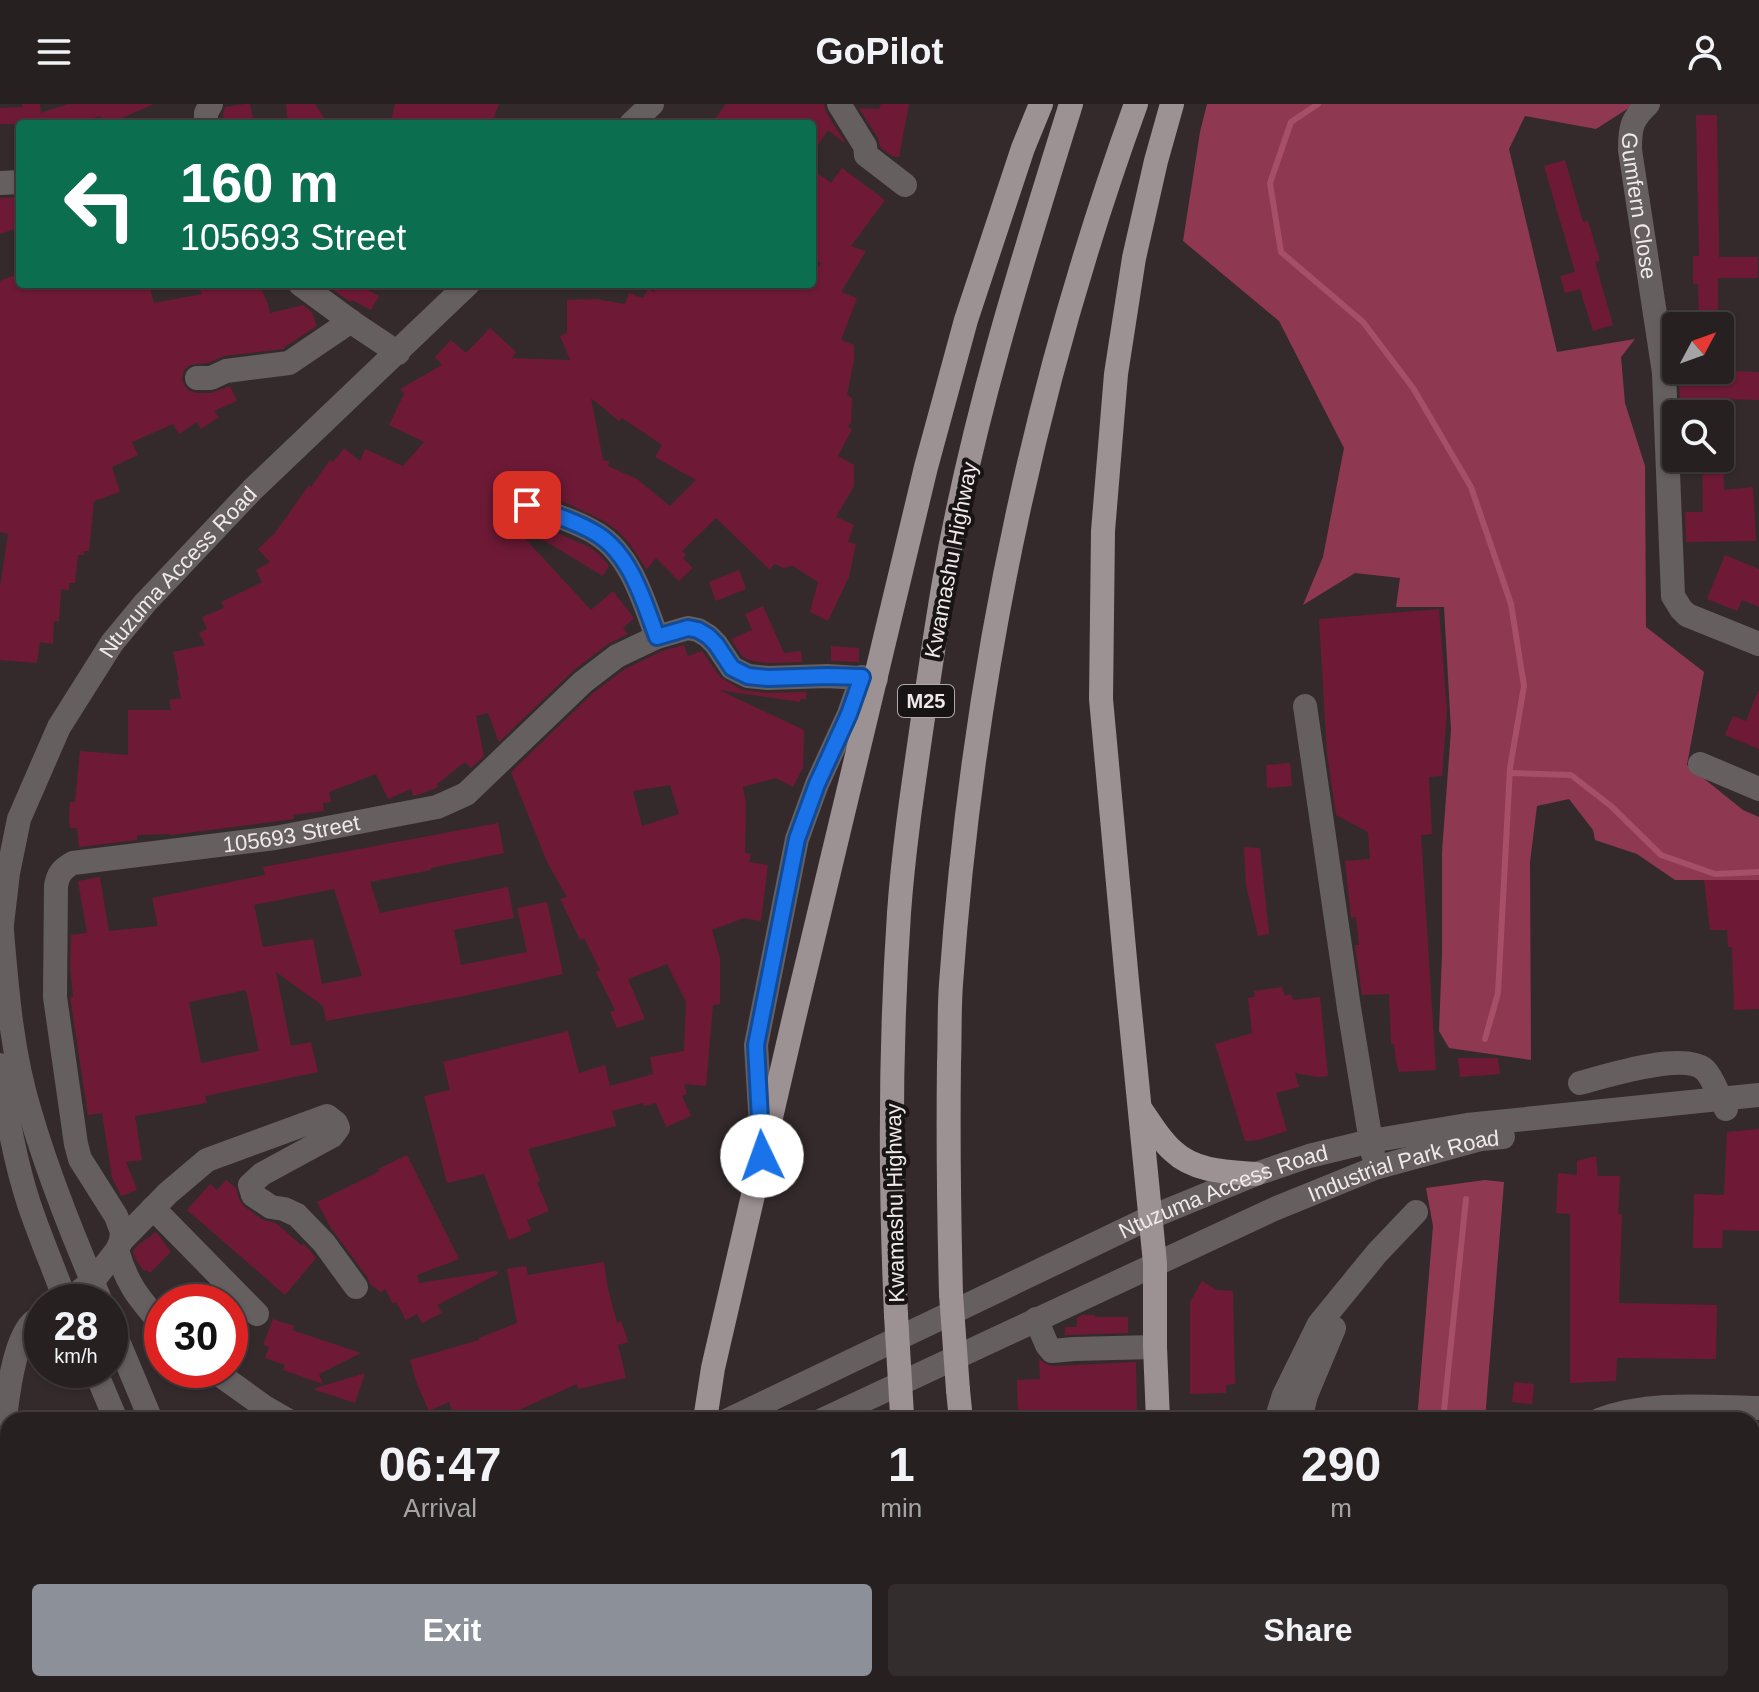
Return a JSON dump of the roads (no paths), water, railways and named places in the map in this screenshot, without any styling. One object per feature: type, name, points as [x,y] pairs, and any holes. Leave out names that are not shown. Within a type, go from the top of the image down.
[{"type":"main road","points":[[706,1412],[713,1368],[869,678],[966,320],[1023,148],[1041,104]]},
{"type":"main road","name":"Kwamashu Highway","points":[[902,1412],[892,1229],[894,1021],[899,911],[912,791],[944,581],[968,465],[1024,255],[1071,104]]},
{"type":"main road","name":"M25","points":[[960,1412],[951,1294],[947,1161],[951,986],[975,749],[1008,557],[1046,390],[1075,286],[1136,104]]},
{"type":"main road","points":[[1158,1412],[1155,1263],[1101,699],[1103,531],[1116,374],[1132,272],[1172,104]]},
{"type":"main road","points":[[1141,1109],[1174,1153],[1210,1170],[1256,1174]]},
{"type":"street","points":[[635,120],[652,104]]},
{"type":"street","points":[[839,104],[865,146],[866,155],[905,185]]},
{"type":"street","name":"Gumfern Close","points":[[1648,104],[1633,120],[1630,150],[1664,373],[1673,596],[1687,615],[1759,644]]},
{"type":"street","points":[[306,288],[398,353]]},
{"type":"street","name":"Ntuzuma Access Road","points":[[94,1284],[29,1111],[10,1012],[1,936],[10,816],[59,727],[112,643],[145,603],[253,489],[464,288]]},
{"type":"street","points":[[197,378],[289,363],[351,321]]},
{"type":"street","points":[[527,505],[588,529],[609,543],[628,570],[657,637]]},
{"type":"street","name":"105693 Street","points":[[119,1246],[121,1224],[80,1159],[75,1134],[55,997],[56,886],[60,872],[73,863],[275,838],[448,803],[466,794],[583,682],[617,656],[657,637],[688,628],[708,636],[732,668],[748,676],[869,678]]},
{"type":"street","points":[[762,1156],[756,1045],[797,839],[817,784],[869,678]]},
{"type":"street","points":[[1305,706],[1375,1168]]},
{"type":"street","points":[[1700,764],[1759,789]]},
{"type":"street","points":[[0,1065],[5,1107],[18,1166],[59,1284]]},
{"type":"street","points":[[1580,1083],[1646,1065],[1692,1065],[1703,1068],[1723,1105]]},
{"type":"street","name":"Ntuzuma Access Road","points":[[745,1412],[1149,1218],[1309,1156],[1371,1141],[1467,1125],[1723,1105],[1759,1095]]},
{"type":"street","name":"Industrial Park Road","points":[[1155,1263],[1375,1168],[1481,1139],[1723,1105],[1759,1106]]},
{"type":"street","points":[[101,1284],[119,1246],[153,1208],[207,1160],[327,1116],[338,1128],[332,1136],[255,1179],[250,1185],[253,1195],[271,1207],[297,1215],[324,1243],[356,1287]]},
{"type":"street","points":[[231,1150],[255,1179]]},
{"type":"street","points":[[153,1208],[257,1314]]},
{"type":"street","points":[[1279,1412],[1319,1324],[1377,1253],[1416,1212]]},
{"type":"street","points":[[119,1246],[124,1274],[144,1304]]},
{"type":"street","name":"Ntuzuma Access Road","points":[[839,1412],[1155,1263]]},
{"type":"street","points":[[1302,1412],[1323,1352],[1354,1282]]},
{"type":"street","points":[[1036,1319],[1052,1351],[1155,1347]]},
{"type":"street","points":[[7,1412],[17,1352],[24,1334]]},
{"type":"street","points":[[128,1365],[148,1412]]},
{"type":"street","points":[[130,1370],[159,1412]]},
{"type":"street","points":[[103,1388],[113,1412]]},
{"type":"street","points":[[238,1388],[273,1412]]},
{"type":"street","points":[[1634,1412],[1675,1406],[1759,1408]]},
{"type":"waterway","points":[[1318,104],[1291,122],[1270,183],[1281,252],[1363,322],[1413,388],[1471,487],[1511,604],[1524,686],[1510,768],[1498,993],[1485,1039]]},
{"type":"waterway","points":[[1510,773],[1571,775],[1611,806],[1661,855],[1715,874],[1759,872]]},
{"type":"waterway","points":[[1444,1412],[1466,1199]]}]
